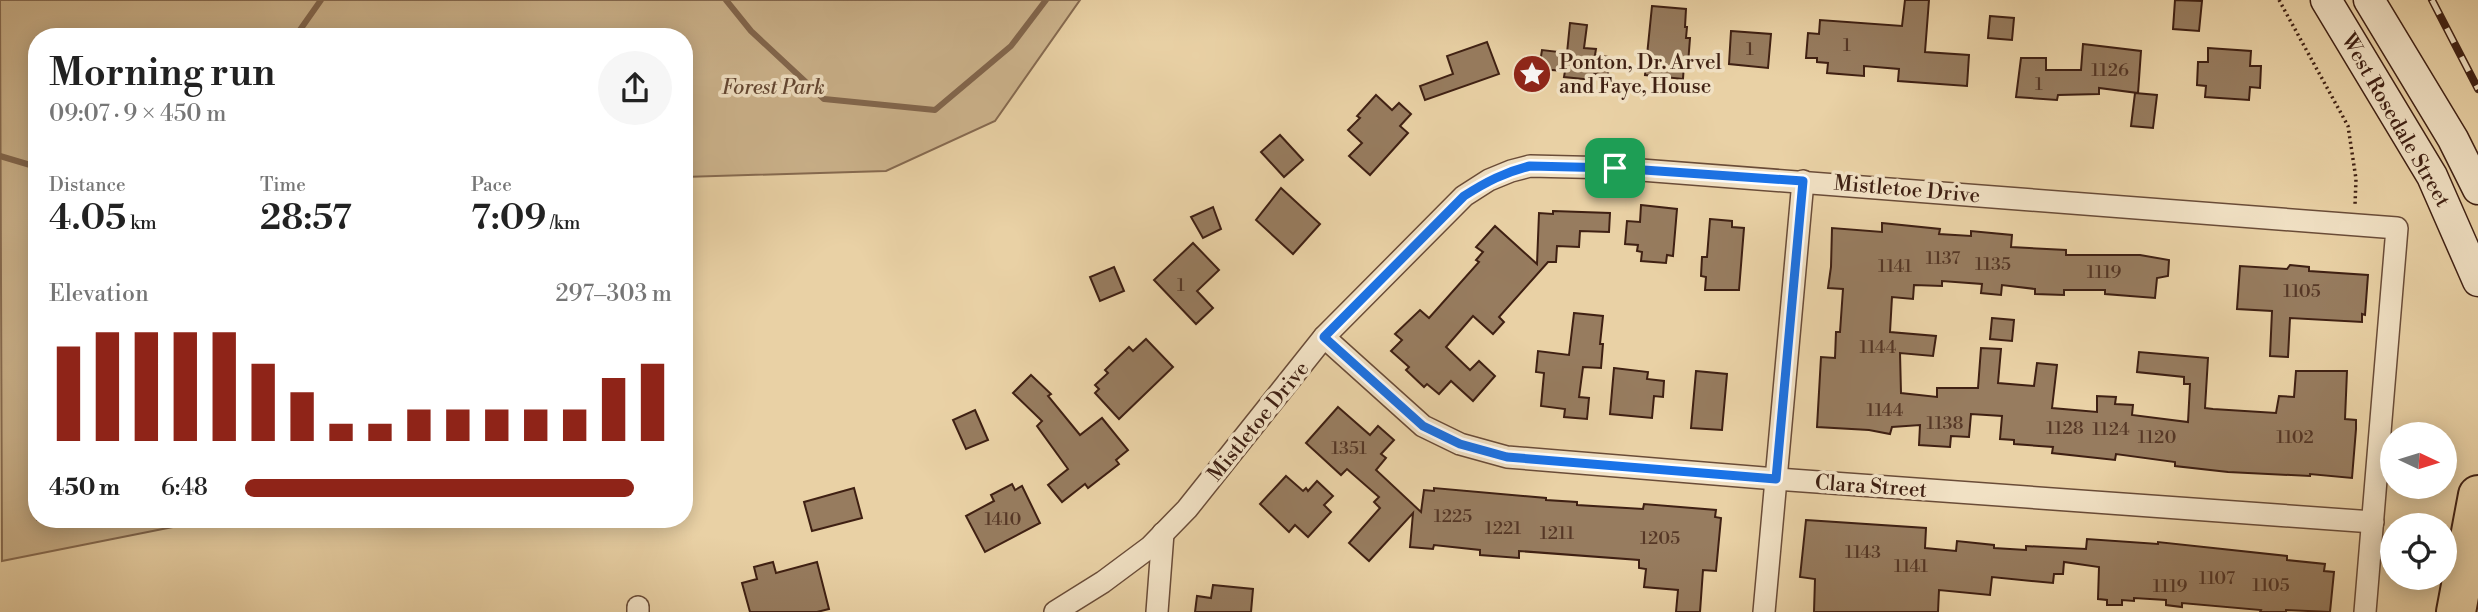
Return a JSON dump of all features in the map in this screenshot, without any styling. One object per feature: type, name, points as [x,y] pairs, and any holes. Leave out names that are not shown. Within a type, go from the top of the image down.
[{"type":"highway","points":[[2456,612],[2478,495]]},
{"type":"main road","name":"West Rosedale Street","points":[[2326,0],[2432,176],[2478,281]]},
{"type":"main road","name":"West Rosedale Street","points":[[2369,0],[2453,139],[2478,189]]},
{"type":"street","name":"Mistletoe Drive","points":[[1055,612],[1103,582],[1150,547],[1187,509],[1324,337],[1464,196],[1489,180],[1530,166],[1615,168],[1803,181],[2397,228],[2373,522]]},
{"type":"street","points":[[1763,612],[1803,181]]},
{"type":"street","name":"Clara Street","points":[[1324,337],[1423,426],[1460,444],[1507,457],[2373,522]]},
{"type":"street","points":[[2365,612],[2373,522]]},
{"type":"street","points":[[1157,612],[1163,533]]},
{"type":"path","points":[[2278,0],[2348,126],[2356,178],[2355,213]]},
{"type":"green space","name":"Forest Park","points":[[0,0],[1080,0],[995,121],[886,171],[693,177],[693,28],[28,28],[28,528],[168,528],[2,561]]},
{"type":"building","points":[[1905,0],[1929,0],[1925,52],[1969,55],[1967,86],[1898,81],[1899,69],[1864,66],[1864,76],[1827,73],[1828,63],[1817,62],[1817,58],[1806,58],[1808,33],[1819,34],[1820,20],[1902,26]]},
{"type":"building","points":[[2175,0],[2202,1],[2199,31],[2173,29]]},
{"type":"building","points":[[1652,6],[1686,9],[1686,38],[1690,38],[1688,64],[1684,64],[1683,79],[1645,75]]},
{"type":"building","points":[[1990,16],[2014,18],[2012,40],[1988,38]]},
{"type":"building","points":[[1570,23],[1587,25],[1584,48],[1596,49],[1595,55],[1609,57],[1608,76],[1594,74],[1593,80],[1564,77],[1565,71],[1539,69],[1542,50],[1567,53]]},
{"type":"building","points":[[1731,31],[1771,34],[1768,68],[1729,64]]},
{"type":"building","points":[[1487,42],[1499,74],[1425,100],[1420,86],[1453,74],[1447,56]]},
{"type":"building","points":[[2083,44],[2141,51],[2138,93],[2099,88],[2099,94],[2058,95],[2057,100],[2016,97],[2021,58],[2046,58],[2046,70],[2081,70]]},
{"type":"building","points":[[2208,48],[2251,51],[2250,66],[2261,66],[2260,88],[2250,87],[2249,100],[2205,97],[2206,86],[2197,85],[2198,62],[2208,62]]},
{"type":"building","points":[[2135,93],[2157,95],[2153,128],[2131,126]]},
{"type":"building","points":[[1376,95],[1392,110],[1399,103],[1411,114],[1400,126],[1408,133],[1370,175],[1349,156],[1362,143],[1348,130]]},
{"type":"building","points":[[1280,135],[1303,160],[1284,177],[1261,152]]},
{"type":"building","points":[[1281,188],[1320,224],[1293,254],[1256,220]]},
{"type":"building","points":[[1641,205],[1677,209],[1673,256],[1667,255],[1666,263],[1641,261],[1642,252],[1637,251],[1638,245],[1625,244],[1627,221],[1640,222]]},
{"type":"building","points":[[1213,207],[1221,229],[1203,238],[1191,217]]},
{"type":"building","points":[[1553,211],[1610,213],[1609,232],[1580,231],[1579,247],[1557,246],[1556,262],[1548,262],[1499,317],[1504,322],[1493,334],[1473,316],[1446,347],[1470,370],[1479,361],[1495,376],[1473,401],[1451,381],[1439,394],[1427,384],[1424,387],[1406,370],[1409,367],[1391,351],[1402,340],[1395,334],[1420,310],[1429,318],[1479,262],[1476,260],[1483,252],[1476,247],[1495,226],[1537,264],[1539,213],[1553,214]]},
{"type":"building","points":[[1710,219],[1732,221],[1732,227],[1744,228],[1739,290],[1705,290],[1706,277],[1701,276],[1702,257],[1707,257]]},
{"type":"building","points":[[1882,223],[1940,229],[1939,234],[1971,236],[1971,231],[2012,235],[2011,247],[2066,250],[2066,255],[2140,255],[2169,260],[2168,276],[2157,278],[2155,298],[2105,294],[2105,290],[2064,290],[2064,295],[2035,294],[2035,289],[2002,285],[2001,295],[1981,293],[1982,284],[1942,281],[1942,286],[1914,285],[1913,299],[1892,297],[1890,332],[1936,336],[1933,356],[1900,353],[1901,393],[1937,397],[1937,388],[1978,388],[1981,348],[2001,349],[1998,383],[2034,386],[2037,363],[2057,365],[2052,408],[2097,412],[2097,396],[2116,397],[2115,404],[2133,405],[2132,415],[2188,422],[2190,384],[2184,384],[2184,377],[2137,372],[2139,352],[2208,358],[2205,408],[2213,409],[2276,413],[2279,396],[2294,397],[2296,371],[2347,371],[2345,419],[2356,420],[2352,478],[2228,472],[2175,466],[2175,462],[2116,454],[2115,460],[2052,453],[2053,447],[2014,444],[2014,440],[2000,439],[2002,416],[1971,414],[1969,437],[1951,436],[1950,447],[1919,445],[1920,425],[1892,427],[1890,434],[1817,427],[1821,357],[1835,358],[1836,332],[1840,332],[1843,289],[1828,288],[1832,228],[1882,232]]},
{"type":"building","points":[[1193,243],[1219,270],[1197,291],[1213,308],[1196,324],[1154,280]]},
{"type":"building","points":[[2290,265],[2309,267],[2309,271],[2368,275],[2365,315],[2362,314],[2362,322],[2290,318],[2288,357],[2270,356],[2272,311],[2237,309],[2240,266],[2287,269]]},
{"type":"building","points":[[1114,267],[1124,291],[1100,301],[1090,277]]},
{"type":"building","points":[[1574,313],[1603,316],[1601,368],[1583,367],[1579,397],[1589,398],[1587,419],[1564,417],[1565,409],[1541,406],[1544,373],[1536,372],[1538,351],[1569,355]]},
{"type":"building","points":[[1992,318],[2014,320],[2012,341],[1990,339]]},
{"type":"building","points":[[1146,339],[1173,367],[1119,419],[1095,393],[1099,389],[1095,385],[1108,373],[1105,370],[1129,347],[1133,351]]},
{"type":"building","points":[[1614,368],[1648,372],[1647,379],[1664,381],[1663,397],[1654,396],[1652,418],[1610,414]]},
{"type":"building","points":[[1696,371],[1727,374],[1722,430],[1691,428]]},
{"type":"building","points":[[1031,375],[1051,394],[1048,396],[1080,435],[1102,418],[1128,450],[1116,460],[1119,464],[1088,488],[1085,484],[1062,502],[1048,485],[1068,469],[1037,426],[1042,421],[1013,393]]},
{"type":"building","points":[[1338,407],[1370,435],[1378,426],[1394,440],[1381,454],[1386,458],[1376,470],[1421,512],[1424,490],[1434,491],[1434,488],[1546,498],[1577,502],[1577,505],[1643,509],[1644,504],[1716,510],[1715,517],[1721,518],[1716,571],[1703,570],[1700,612],[1676,612],[1678,590],[1644,587],[1646,569],[1639,568],[1639,560],[1519,551],[1519,558],[1480,555],[1480,550],[1434,545],[1433,549],[1410,547],[1413,513],[1369,561],[1349,543],[1380,508],[1374,502],[1379,497],[1347,469],[1341,475],[1306,443]]},
{"type":"building","points":[[975,410],[988,440],[966,449],[953,420]]},
{"type":"building","points":[[1286,476],[1303,491],[1306,488],[1308,491],[1317,481],[1333,496],[1324,505],[1331,512],[1308,537],[1295,525],[1289,532],[1260,504]]},
{"type":"building","points":[[1012,484],[1015,490],[1022,486],[1040,523],[985,552],[966,516],[994,501],[991,495]]},
{"type":"building","points":[[854,488],[862,518],[812,531],[804,502]]},
{"type":"building","points":[[1806,520],[1926,528],[1925,548],[1956,551],[1957,541],[1994,545],[1994,548],[2026,550],[2026,546],[2086,549],[2087,539],[2158,542],[2287,556],[2287,560],[2325,564],[2324,571],[2334,572],[2330,612],[2260,612],[2261,610],[2182,603],[2182,607],[2166,605],[2166,600],[2134,598],[2134,601],[2122,600],[2122,605],[2107,605],[2107,600],[2098,599],[2099,567],[2064,562],[2063,574],[2054,574],[2053,583],[1992,577],[1990,595],[1939,590],[1938,612],[1814,612],[1815,579],[1800,577]]},
{"type":"building","points":[[773,562],[776,573],[817,562],[829,609],[817,612],[750,612],[742,583],[757,579],[754,567]]},
{"type":"building","points":[[1213,585],[1253,589],[1251,612],[1195,612],[1197,596],[1211,598]]},
{"type":"waterway","points":[[301,28],[321,0]]},
{"type":"waterway","points":[[726,0],[751,31],[824,99],[935,110],[1011,46],[1046,0]]},
{"type":"waterway","points":[[0,156],[28,164]]},
{"type":"railway","points":[[2432,0],[2478,89]]},
{"type":"place","name":"Ponton, Dr. Arvel and Faye, House","points":[[1532,74]]},
{"type":"route","points":[[1530,166],[1615,168],[1803,181],[1776,479],[1507,457],[1460,444],[1423,426],[1324,337],[1464,196],[1489,180],[1530,166]]}]
